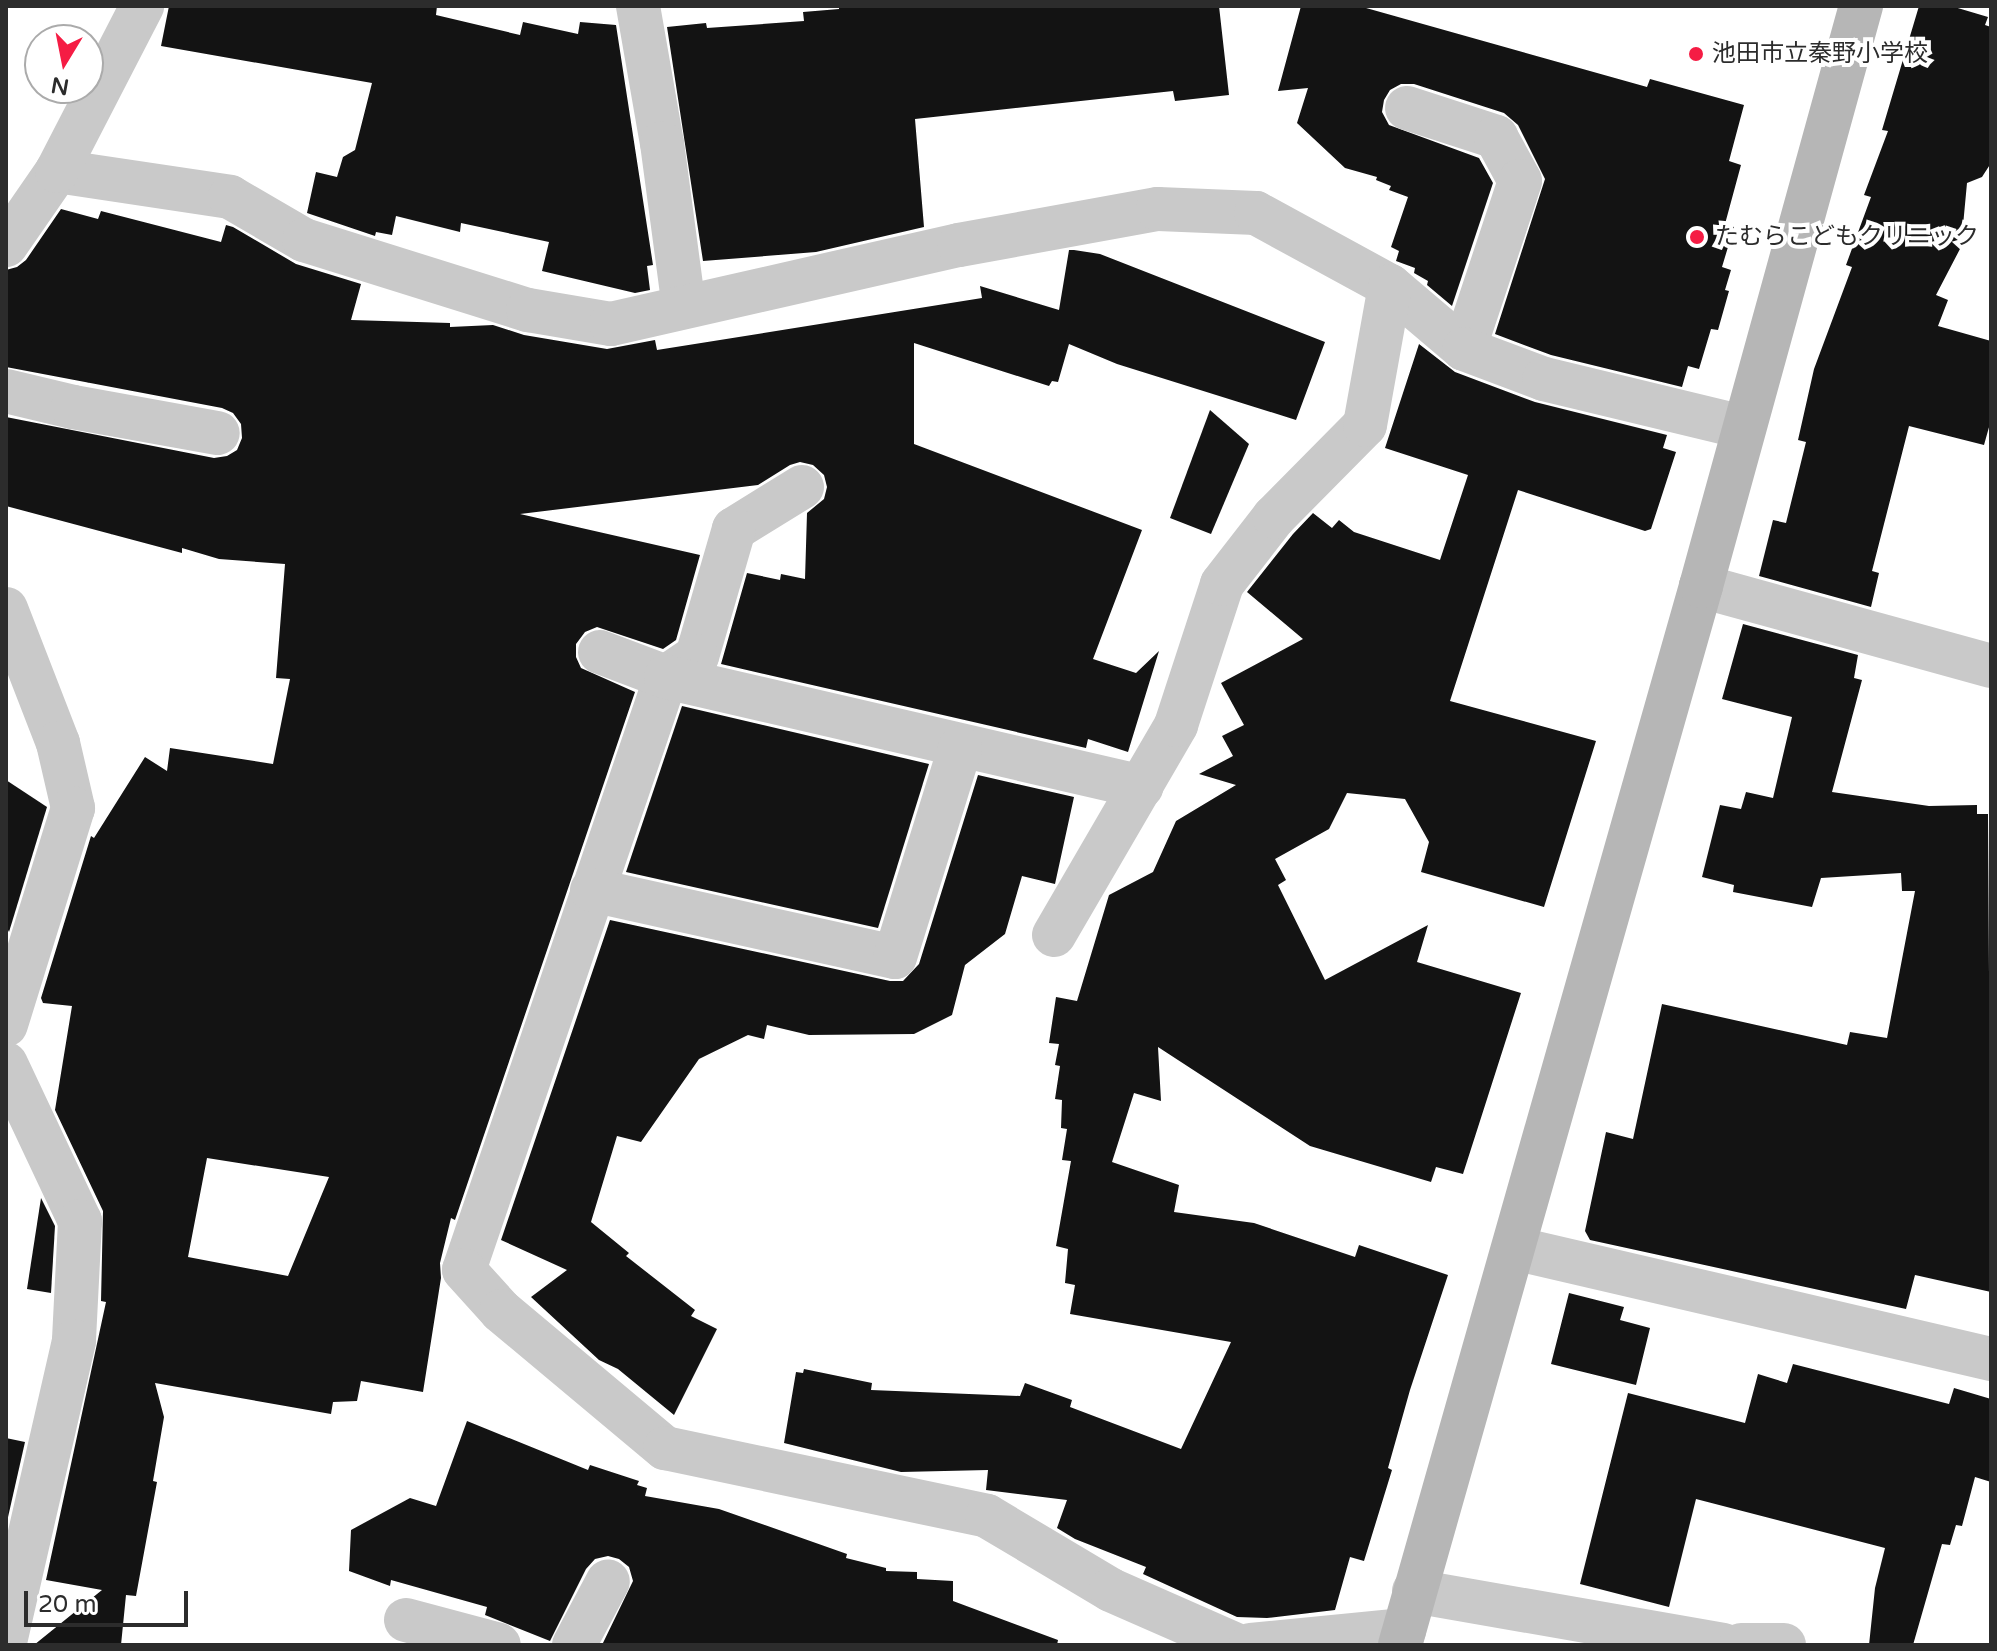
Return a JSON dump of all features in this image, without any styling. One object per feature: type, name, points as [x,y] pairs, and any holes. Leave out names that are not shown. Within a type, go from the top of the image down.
[{"type":"street","points":[[6,245],[57,171],[142,6]]},
{"type":"street","points":[[638,6],[662,143],[684,307]]},
{"type":"street","points":[[1406,1622],[1701,586],[1742,427],[1861,6]]},
{"type":"street","points":[[1407,108],[1496,137],[1520,181],[1464,349]]},
{"type":"street","points":[[57,171],[230,197],[304,240],[528,310],[611,324],[959,245],[1158,209],[1256,213],[1390,286],[1464,349],[1544,379],[1742,427]]},
{"type":"street","points":[[1054,935],[1176,725],[1222,584],[1274,517],[1365,425],[1390,286]]},
{"type":"street","points":[[6,391],[218,433]]},
{"type":"street","points":[[802,487],[734,529],[697,656],[666,677],[464,1270],[501,1311],[665,1448],[987,1516],[1111,1590],[1236,1645]]},
{"type":"street","points":[[1701,586],[1991,666]]},
{"type":"street","points":[[6,609],[58,743],[73,808],[6,1025]]},
{"type":"street","points":[[600,652],[666,677],[960,748],[1141,787]]},
{"type":"street","points":[[592,890],[895,957],[960,748]]},
{"type":"street","points":[[6,1064],[80,1221],[74,1341],[6,1638]]},
{"type":"street","points":[[1514,1248],[1991,1359]]},
{"type":"street","points":[[574,1645],[608,1581]]},
{"type":"street","points":[[406,1620],[499,1645]]},
{"type":"street","points":[[1251,1645],[1406,1622],[1723,1645]]},
{"type":"street","points":[[1741,1645],[1784,1645]]},
{"type":"building","points":[[169,6],[437,6],[436,15],[520,35],[523,22],[578,34],[580,22],[616,25],[653,265],[647,266],[650,290],[635,293],[542,271],[549,242],[461,223],[460,232],[396,216],[392,235],[376,232],[375,236],[307,213],[316,172],[337,177],[343,157],[355,150],[372,83],[161,46]]},
{"type":"building","points":[[839,6],[1219,6],[1229,95],[1175,101],[1173,91],[915,119],[924,227],[816,252],[703,261],[667,27],[706,23],[707,28],[804,21],[803,12],[839,9]]},
{"type":"building","points":[[1301,6],[1359,6],[1647,87],[1650,79],[1744,105],[1729,161],[1741,165],[1725,224],[1734,227],[1722,267],[1731,270],[1725,290],[1729,291],[1718,330],[1711,329],[1699,369],[1688,366],[1682,387],[1551,355],[1495,334],[1545,179],[1518,125],[1504,113],[1414,84],[1401,84],[1390,90],[1382,112],[1389,125],[1479,158],[1493,183],[1452,306],[1427,285],[1428,281],[1414,273],[1415,268],[1396,261],[1399,251],[1391,247],[1408,197],[1389,190],[1391,186],[1376,180],[1377,177],[1345,168],[1297,123],[1308,88],[1278,91]]},
{"type":"building","points":[[1919,6],[1951,6],[1988,17],[1985,25],[1991,27],[1991,163],[1982,177],[1967,183],[1961,247],[1936,295],[1948,300],[1938,326],[1991,341],[1991,420],[1984,445],[1909,426],[1872,571],[1879,573],[1871,607],[1759,576],[1773,520],[1786,523],[1806,442],[1798,440],[1814,369],[1852,267],[1846,265],[1871,197],[1864,195],[1888,131],[1882,130]]},
{"type":"building","points":[[61,209],[98,219],[101,211],[221,242],[226,225],[296,264],[361,284],[351,320],[450,323],[450,327],[493,325],[524,335],[607,349],[655,340],[657,350],[982,298],[980,286],[1059,310],[1069,250],[1074,250],[1100,254],[1325,342],[1296,420],[1117,364],[1069,344],[1058,382],[1052,381],[1049,386],[914,343],[914,444],[1142,530],[1093,659],[1136,673],[1159,651],[1128,752],[1088,739],[1086,748],[721,664],[747,573],[780,580],[781,574],[805,579],[807,513],[824,499],[827,487],[824,475],[813,465],[800,462],[790,465],[758,485],[520,514],[700,555],[676,640],[663,649],[597,627],[585,632],[576,644],[576,657],[581,668],[635,692],[455,1220],[451,1218],[440,1263],[441,1278],[423,1392],[361,1381],[357,1401],[333,1402],[331,1414],[155,1383],[164,1417],[153,1481],[157,1482],[136,1596],[126,1595],[121,1645],[34,1645],[102,1590],[46,1580],[106,1302],[101,1301],[103,1211],[55,1110],[72,1006],[43,1003],[41,998],[91,836],[94,838],[145,757],[167,771],[170,748],[273,764],[290,679],[276,678],[285,564],[219,559],[182,548],[182,553],[6,506],[6,417],[214,458],[237,450],[242,438],[241,424],[233,413],[222,408],[6,367],[6,270],[26,260]],"holes":[[[207,1158],[329,1177],[288,1276],[188,1257]]]},
{"type":"building","points":[[1419,344],[1455,372],[1535,402],[1667,435],[1663,448],[1676,452],[1651,529],[1645,531],[1518,490],[1450,701],[1596,741],[1544,907],[1421,872],[1429,842],[1405,799],[1347,793],[1329,829],[1275,859],[1286,880],[1278,885],[1325,980],[1428,925],[1417,962],[1521,993],[1463,1174],[1436,1167],[1431,1182],[1310,1146],[1158,1047],[1161,1101],[1134,1093],[1112,1162],[1179,1185],[1174,1212],[1254,1223],[1355,1257],[1359,1245],[1448,1275],[1410,1390],[1388,1468],[1392,1470],[1364,1561],[1350,1557],[1335,1610],[1267,1618],[1237,1617],[1143,1574],[1146,1567],[1075,1539],[1057,1528],[1067,1500],[986,1490],[988,1470],[901,1472],[784,1443],[796,1372],[803,1373],[804,1369],[872,1383],[871,1390],[1020,1396],[1025,1383],[1072,1400],[1070,1407],[1181,1449],[1231,1342],[1070,1314],[1075,1285],[1065,1283],[1068,1249],[1056,1246],[1071,1161],[1062,1160],[1067,1129],[1061,1128],[1062,1100],[1055,1099],[1060,1066],[1055,1065],[1059,1044],[1049,1043],[1056,997],[1077,1001],[1109,895],[1153,872],[1176,821],[1236,785],[1199,774],[1233,756],[1222,736],[1244,725],[1221,683],[1303,639],[1247,592],[1293,534],[1313,513],[1332,528],[1339,520],[1354,532],[1440,560],[1468,475],[1385,448]]},
{"type":"building","points":[[1210,410],[1249,444],[1211,534],[1170,518]]},
{"type":"building","points":[[1743,624],[1858,655],[1854,678],[1862,680],[1832,792],[1929,806],[1977,805],[1977,814],[1988,814],[1991,1292],[1915,1275],[1906,1309],[1590,1240],[1585,1231],[1606,1132],[1633,1139],[1662,1004],[1847,1045],[1850,1032],[1887,1038],[1915,891],[1902,891],[1901,873],[1821,878],[1812,907],[1733,892],[1734,885],[1702,877],[1720,805],[1741,809],[1746,792],[1773,798],[1792,717],[1722,699]]},
{"type":"building","points":[[682,706],[929,764],[878,928],[626,872]]},
{"type":"building","points":[[978,775],[1074,797],[1055,884],[1022,876],[1005,934],[965,965],[952,1015],[914,1034],[809,1035],[767,1025],[764,1039],[748,1035],[699,1059],[641,1142],[617,1136],[591,1222],[629,1253],[626,1256],[695,1310],[691,1316],[717,1329],[674,1415],[618,1369],[599,1360],[531,1297],[567,1270],[501,1240],[610,920],[890,981],[903,981],[919,964]]},
{"type":"building","points":[[6,780],[47,807],[9,932],[6,926]]},
{"type":"building","points":[[41,1198],[55,1226],[51,1293],[27,1289]]},
{"type":"building","points":[[1569,1293],[1624,1307],[1620,1320],[1650,1328],[1636,1385],[1551,1364]]},
{"type":"building","points":[[1793,1364],[1949,1404],[1954,1388],[1991,1399],[1991,1482],[1975,1477],[1962,1526],[1956,1525],[1950,1545],[1942,1544],[1913,1645],[1869,1645],[1875,1588],[1885,1548],[1696,1499],[1669,1607],[1580,1584],[1628,1393],[1745,1423],[1758,1374],[1787,1383]]},
{"type":"building","points":[[467,1421],[588,1470],[590,1465],[639,1481],[637,1485],[647,1488],[645,1496],[719,1509],[847,1554],[846,1558],[886,1568],[886,1571],[917,1572],[917,1579],[953,1581],[953,1601],[1058,1640],[1057,1645],[602,1645],[633,1581],[629,1567],[619,1559],[608,1556],[595,1559],[586,1569],[550,1641],[485,1615],[487,1607],[391,1580],[390,1586],[349,1571],[351,1530],[410,1498],[436,1506]]},
{"type":"building","points":[[6,1438],[25,1442],[6,1526]]},
{"type":"place","name":"池田市立秦野小学校","points":[[1696,54]]},
{"type":"place","name":"たむらこどもクリニック","points":[[1697,237]]}]
